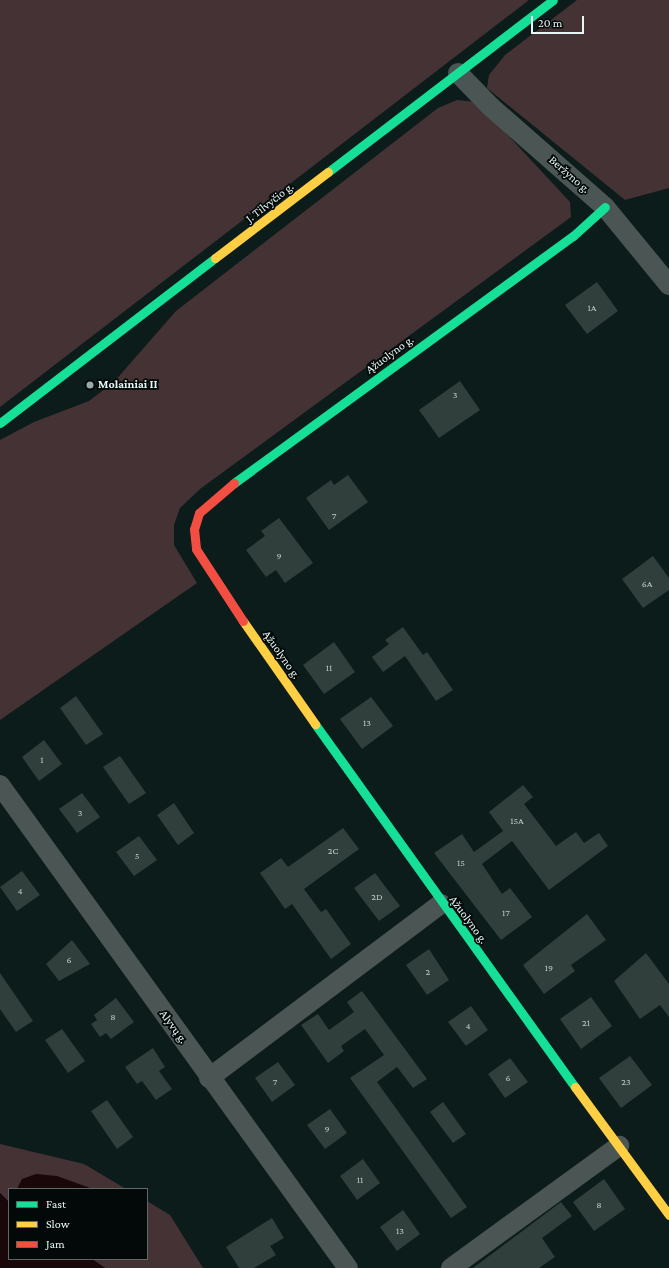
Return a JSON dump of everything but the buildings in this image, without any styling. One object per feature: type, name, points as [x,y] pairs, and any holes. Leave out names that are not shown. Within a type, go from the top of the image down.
[{"type":"street","name":"J. Tilvyčio g.","points":[[0,424],[553,0]]},
{"type":"street","name":"Beržyno g.","points":[[458,73],[491,107],[605,207],[669,285]]},
{"type":"street","name":"Ąžuolyno g.","points":[[605,207],[573,236],[216,496],[199,513],[194,529],[196,549],[210,574],[441,904],[669,1215]]},
{"type":"street","name":"Alyvų g.","points":[[0,785],[209,1078],[348,1268]]},
{"type":"street","points":[[209,1078],[441,904]]},
{"type":"street","points":[[450,1268],[619,1146]]},
{"type":"shaded area","points":[[0,0],[529,0],[0,407]]},
{"type":"shaded area","points":[[577,0],[669,0],[669,188],[625,200],[487,88],[489,75],[505,55]]},
{"type":"shaded area","points":[[457,100],[477,102],[570,202],[571,217],[200,489],[180,508],[174,525],[174,545],[197,583],[0,720],[0,440],[34,422],[89,401],[114,382],[176,311],[438,108]]},
{"type":"shaded area","points":[[0,1144],[84,1164],[124,1188],[8,1188],[8,1201],[0,1193]]},
{"type":"shaded area","points":[[36,1174],[57,1176],[90,1188],[18,1188],[22,1179]]},
{"type":"shaded area","points":[[0,1193],[8,1201],[8,1260],[93,1260],[105,1268],[0,1268]]},
{"type":"shaded area","points":[[148,1202],[170,1215],[203,1268],[105,1268],[93,1260],[148,1260]]},
{"type":"traffic: fast","points":[[328,172],[553,0]]},
{"type":"traffic: fast","points":[[234,483],[573,236],[605,207]]},
{"type":"traffic: fast","points":[[0,423],[215,258]]},
{"type":"traffic: fast","points":[[315,724],[575,1087]]},
{"type":"traffic: slow","points":[[215,258],[328,172]]},
{"type":"traffic: slow","points":[[243,621],[315,724]]},
{"type":"traffic: slow","points":[[575,1087],[669,1215]]},
{"type":"traffic: jam","points":[[234,483],[199,513],[194,529],[196,549],[243,621]]},
{"type":"place","name":"Molainiai II","points":[[90,385]]}]
